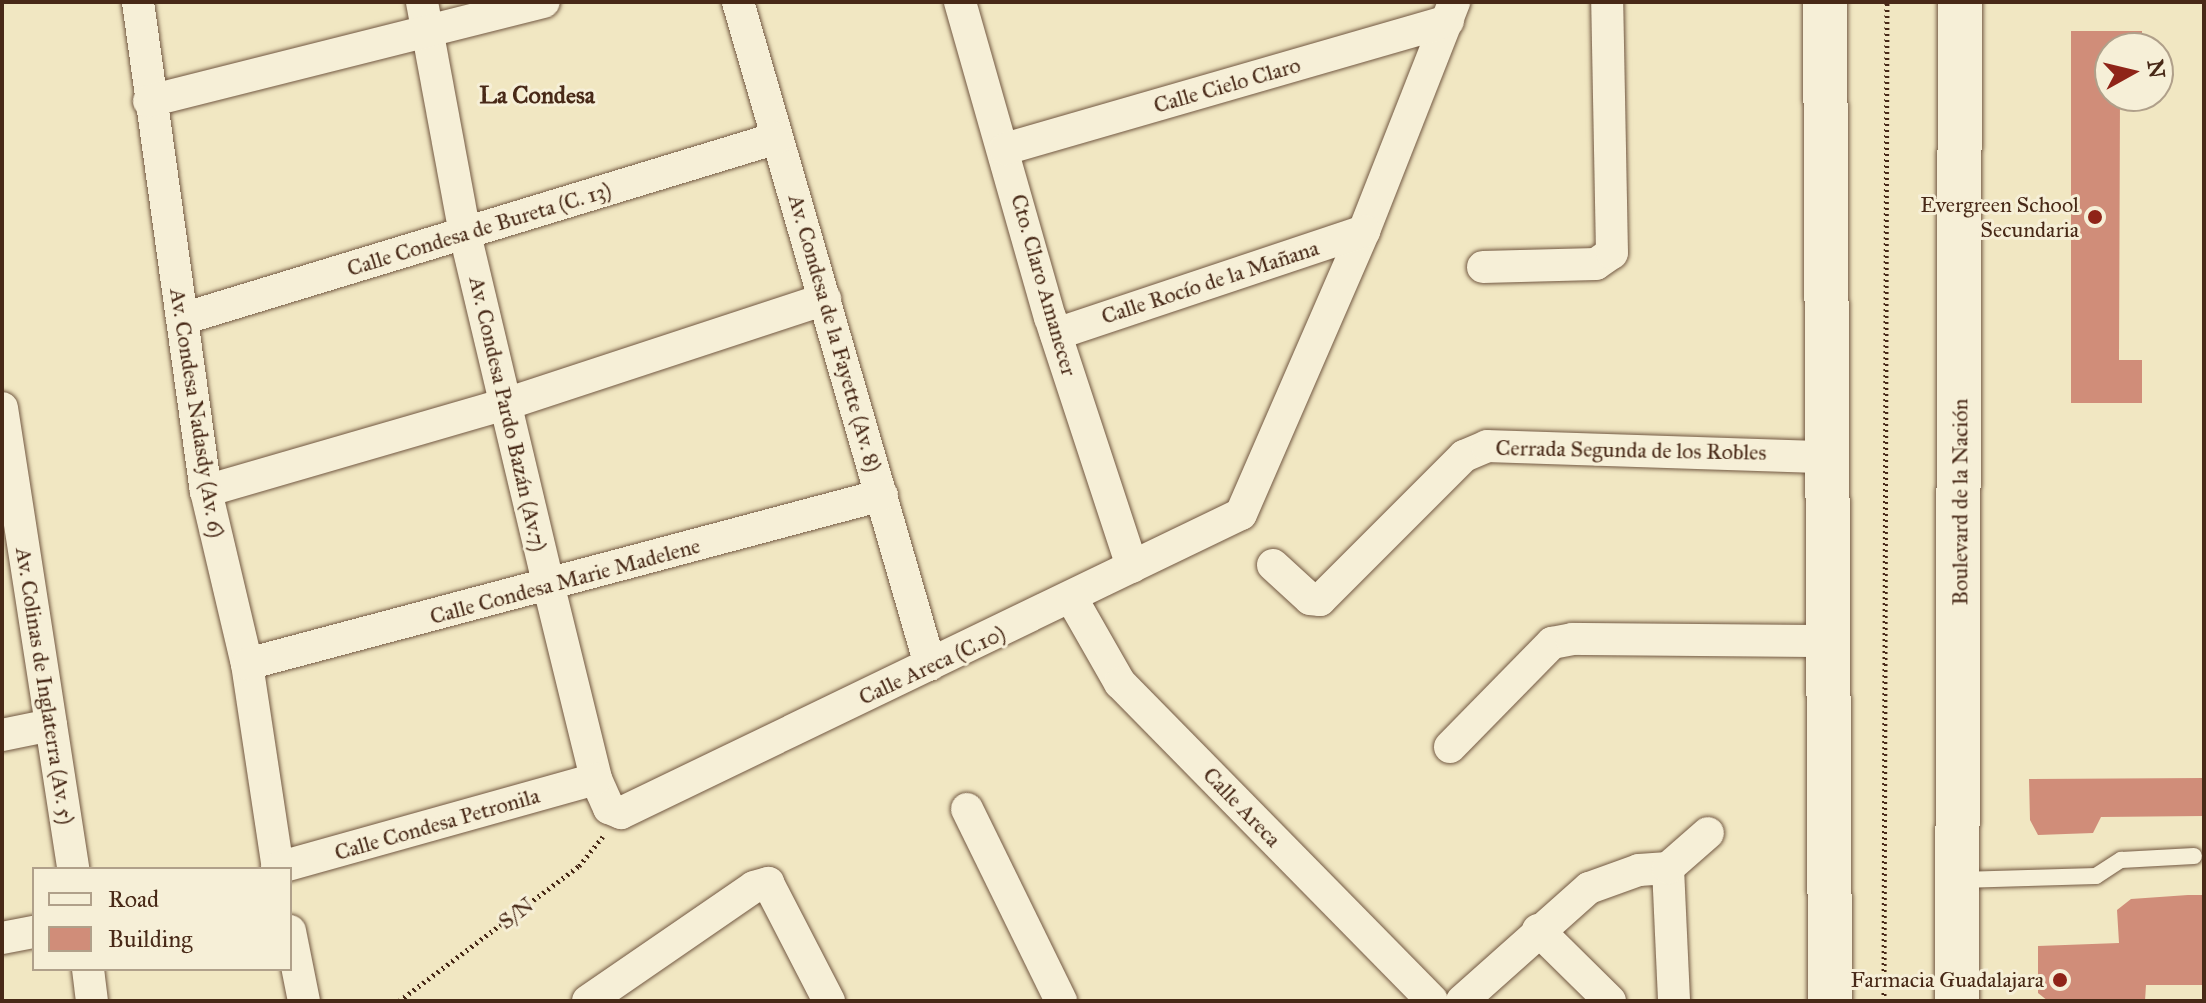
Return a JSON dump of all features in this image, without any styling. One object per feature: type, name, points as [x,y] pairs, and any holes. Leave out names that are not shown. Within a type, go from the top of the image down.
[{"type":"main road","points":[[1825,2],[1830,1001]]},
{"type":"main road","name":"Boulevard de la Nación","points":[[1957,1001],[1960,880],[1960,2]]},
{"type":"main road","points":[[1830,922],[1838,1001]]},
{"type":"street","name":"Av. Condesa Nadasdy (Av. 6)","points":[[138,2],[149,101],[206,491],[247,664],[278,867]]},
{"type":"street","name":"Av. Condesa Pardo Bazán (Av.7)","points":[[422,2],[465,234],[596,779],[609,808],[621,813]]},
{"type":"street","points":[[149,101],[429,34],[544,2]]},
{"type":"street","name":"Av. Condesa de la Fayette (Av. 8)","points":[[738,2],[930,665]]},
{"type":"street","name":"Cto. Claro Amanecer","points":[[960,2],[1056,334],[1132,567]]},
{"type":"street","points":[[1483,267],[1596,264],[1612,253],[1607,2]]},
{"type":"street","points":[[1364,231],[1451,12]]},
{"type":"street","name":"Calle Cielo Claro","points":[[1005,149],[1451,12]]},
{"type":"street","name":"Calle Condesa de Bureta (C. 13)","points":[[182,319],[777,138]]},
{"type":"street","name":"Calle Rocío de la Mañana","points":[[1056,334],[1364,231]]},
{"type":"street","name":"Calle Areca (C.10)","points":[[621,813],[1072,599],[1241,514],[1364,231]]},
{"type":"street","points":[[206,491],[506,404],[825,299]]},
{"type":"street","name":"Av. Colinas de Inglaterra (Av. 5)","points":[[2,408],[12,544],[51,725],[73,867]]},
{"type":"street","name":"Cerrada Segunda de los Robles","points":[[1273,565],[1310,599],[1320,600],[1464,456],[1487,446],[1825,457]]},
{"type":"street","name":"Calle Condesa Marie Madelene","points":[[247,664],[549,587],[882,495]]},
{"type":"street","name":"Calle Areca","points":[[1072,599],[1120,683],[1432,1001]]},
{"type":"street","points":[[1450,747],[1552,643],[1572,639],[1826,641]]},
{"type":"street","points":[[2,735],[51,725]]},
{"type":"street","name":"Calle Condesa Petronila","points":[[285,867],[596,779]]},
{"type":"street","points":[[967,809],[1061,1001]]},
{"type":"street","points":[[1462,1001],[1538,930],[1589,888],[1639,870],[1668,868],[1708,833]]},
{"type":"street","points":[[1668,868],[1674,1001]]},
{"type":"street","points":[[588,1001],[754,887],[768,883],[829,1001]]},
{"type":"street","points":[[1538,930],[1610,1001]]},
{"type":"street","points":[[2,938],[32,932]]},
{"type":"street","points":[[292,941],[304,1001]]},
{"type":"street","points":[[88,971],[92,1001]]},
{"type":"lane","points":[[1960,880],[2096,876],[2121,860],[2194,856]]},
{"type":"path","points":[[1884,1001],[1887,2]]},
{"type":"path","name":"S/N","points":[[399,1001],[579,866],[621,813]]},
{"type":"building","points":[[2071,31],[2142,31],[2094,32],[2094,112],[2120,112],[2119,360],[2142,360],[2142,403],[2071,403]]},
{"type":"building","points":[[2204,778],[2204,816],[2101,817],[2093,833],[2038,835],[2030,820],[2029,779]]},
{"type":"building","points":[[2204,895],[2204,985],[2146,985],[2145,1001],[2048,1001],[2038,993],[2038,946],[2119,943],[2117,910],[2131,899]]},
{"type":"place","name":"Evergreen School Secundaria","points":[[2095,217]]},
{"type":"place","name":"Farmacia Guadalajara","points":[[2060,980]]},
{"type":"district","name":"La Condesa","points":[[537,96]]}]
